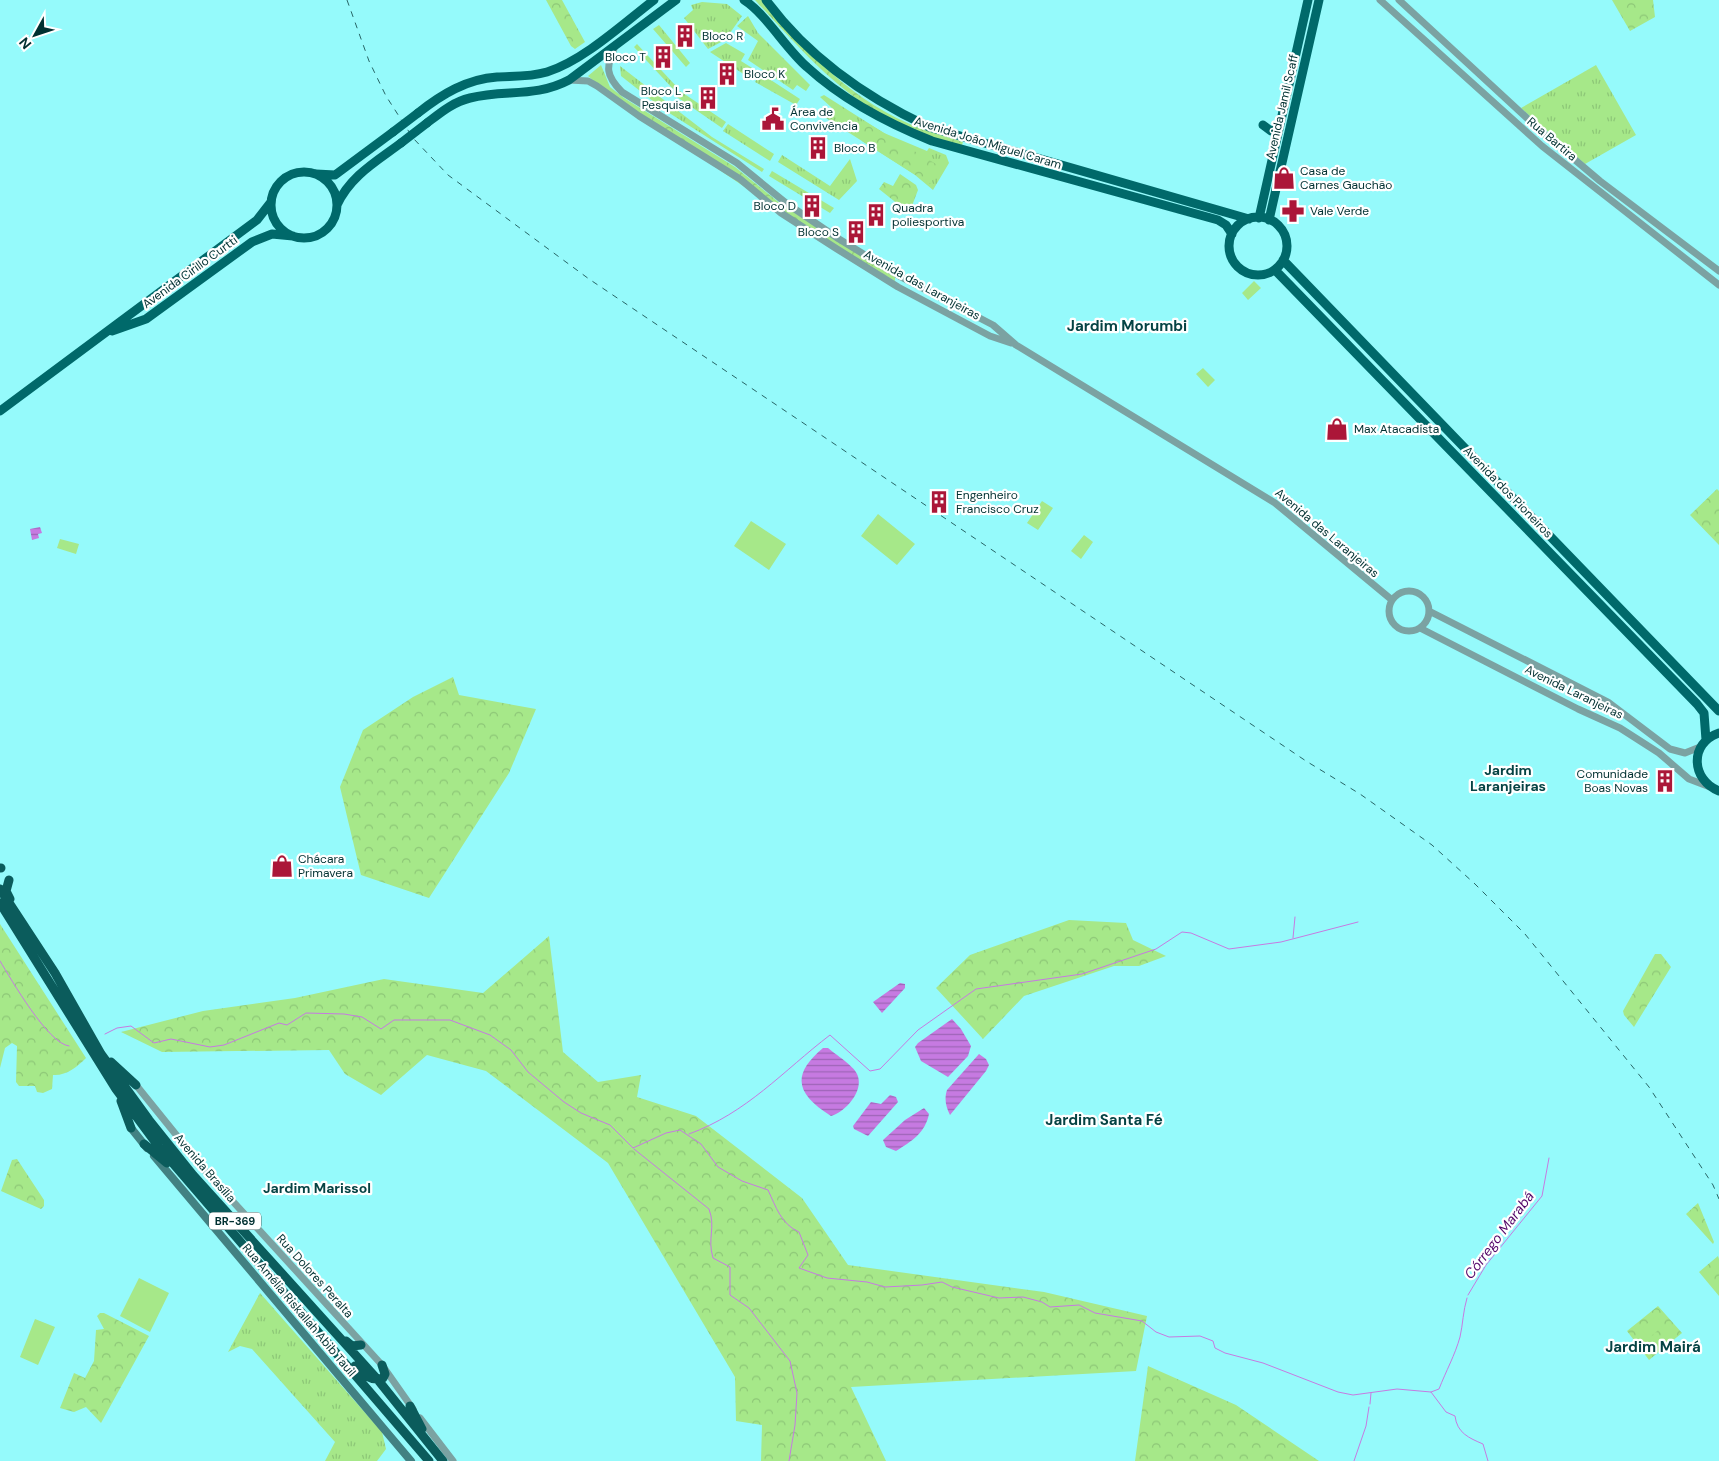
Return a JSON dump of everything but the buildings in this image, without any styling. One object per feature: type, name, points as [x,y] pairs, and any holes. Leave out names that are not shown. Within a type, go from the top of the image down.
[{"type":"highway","points":[[9,880],[6,890],[18,917]]},
{"type":"highway","name":"Avenida Brasília","points":[[0,889],[55,974],[101,1054],[133,1100],[193,1175],[378,1380],[443,1461]]},
{"type":"highway","name":"Avenida Brasília","points":[[0,903],[116,1089],[159,1147],[429,1461]]},
{"type":"highway","points":[[101,1054],[136,1085]]},
{"type":"highway","points":[[116,1089],[131,1128]]},
{"type":"highway","points":[[144,1144],[188,1181]]},
{"type":"highway","points":[[328,1323],[351,1346],[361,1344]]},
{"type":"highway","points":[[330,1344],[367,1377],[378,1380],[383,1378],[385,1374],[382,1365]]},
{"type":"highway","points":[[410,1406],[430,1445]]},
{"type":"highway","points":[[409,1436],[424,1461]]},
{"type":"main road","points":[[654,0],[563,66],[531,76],[486,79],[465,84],[429,104],[334,175],[300,172],[289,175],[280,182],[274,191],[271,202],[272,213],[276,223],[293,236],[308,237],[324,232],[335,216],[343,190],[353,179],[450,106],[470,98],[539,92],[568,80],[676,0]]},
{"type":"main road","name":"Avenida João Miguel Caram","points":[[744,0],[806,67],[858,106],[899,128],[932,141],[1218,220],[1226,225],[1232,234]]},
{"type":"main road","name":"Avenida João Miguel Caram","points":[[766,0],[811,51],[846,80],[893,110],[929,127],[1249,219]]},
{"type":"main road","name":"Avenida Jamil Scaff","points":[[1259,218],[1308,0]]},
{"type":"main road","name":"Avenida Jamil Scaff","points":[[1269,220],[1320,0]]},
{"type":"main road","points":[[1263,125],[1271,131],[1279,126]]},
{"type":"main road","points":[[313,174],[329,184],[335,194],[337,205]]},
{"type":"main road","name":"Avenida Cirillo Curtti","points":[[0,411],[257,220],[271,202]]},
{"type":"main road","points":[[1249,219],[1269,220],[1278,226],[1286,239],[1287,250],[1283,260],[1274,270],[1257,275],[1241,269],[1230,253],[1232,234],[1240,224],[1249,219]]},
{"type":"main road","name":"Avenida Cirillo Curtti","points":[[102,335],[146,320],[257,240],[272,234],[293,236]]},
{"type":"main road","name":"Avenida dos Pioneiros","points":[[1283,260],[1719,712]]},
{"type":"main road","name":"Avenida dos Pioneiros","points":[[1274,270],[1697,704],[1704,713],[1703,743],[1696,762],[1700,777],[1717,790]]},
{"type":"main road","points":[[1703,743],[1719,733]]},
{"type":"main road","name":"Rua Amélia Riskallah Abib Tauil","points":[[131,1128],[411,1461]]},
{"type":"street","name":"Rua Bartira","points":[[1380,0],[1542,146],[1719,285]]},
{"type":"street","name":"Rua Bartira","points":[[1399,0],[1542,132],[1600,181],[1719,271]]},
{"type":"street","name":"Avenida das Laranjeiras","points":[[616,44],[608,64],[608,72],[612,82],[622,92],[737,163],[786,203],[839,239],[901,277],[993,325],[1016,345],[1275,503],[1392,600]]},
{"type":"street","name":"Avenida das Laranjeiras","points":[[568,80],[588,81],[597,86],[639,116],[740,179],[781,213],[898,287],[990,336],[1016,345]]},
{"type":"street","points":[[1402,592],[1415,592],[1425,599],[1429,611],[1426,622],[1420,628],[1408,631],[1396,626],[1389,616],[1392,600],[1402,592]]},
{"type":"street","name":"Avenida Laranjeiras","points":[[1429,611],[1608,702],[1670,749],[1684,753],[1703,743]]},
{"type":"street","name":"Avenida Laranjeiras","points":[[1420,628],[1578,709],[1620,728],[1659,753],[1689,778],[1717,790]]},
{"type":"street","name":"Rua Dolores Peralta","points":[[136,1085],[207,1173],[382,1365],[410,1406],[453,1461]]},
{"type":"green space","points":[[546,0],[562,0],[585,42],[575,49],[571,46]]},
{"type":"green space","points":[[755,0],[762,0],[815,58],[853,91],[897,118],[922,129],[963,142],[962,145],[946,142],[901,125],[876,112],[853,96],[813,61]]},
{"type":"green space","points":[[1612,0],[1653,0],[1655,17],[1630,31]]},
{"type":"green space","points":[[702,2],[727,4],[742,16],[725,40],[708,49],[684,18],[693,10],[691,5]]},
{"type":"green space","points":[[748,16],[758,33],[810,85],[806,91],[797,85],[793,90],[748,60],[758,41],[737,26]]},
{"type":"green space","points":[[659,25],[690,63],[686,67],[653,29]]},
{"type":"green space","points":[[726,43],[745,54],[741,61],[757,71],[751,79],[710,52]]},
{"type":"green space","points":[[637,44],[676,86],[673,89],[634,47]]},
{"type":"green space","points":[[601,65],[610,87],[624,98],[735,167],[781,204],[895,276],[895,281],[785,214],[609,94],[588,76]]},
{"type":"green space","points":[[1596,65],[1636,135],[1585,164],[1521,108]]},
{"type":"green space","points":[[620,66],[712,137],[764,169],[762,172],[663,109],[621,76]]},
{"type":"green space","points":[[760,73],[800,99],[796,105],[755,82]]},
{"type":"green space","points":[[680,91],[726,122],[722,128],[677,97]]},
{"type":"green space","points":[[824,95],[884,133],[927,151],[929,148],[946,155],[949,163],[933,190],[915,175],[826,118],[832,108],[820,97]]},
{"type":"green space","points":[[864,121],[941,167],[930,184],[862,141]]},
{"type":"green space","points":[[728,124],[774,154],[770,161],[723,131]]},
{"type":"green space","points":[[782,155],[830,186],[850,159],[857,181],[839,200],[778,162]]},
{"type":"green space","points":[[772,171],[834,208],[830,213],[769,176]]},
{"type":"green space","points":[[900,174],[916,185],[918,190],[910,211],[904,209],[879,189],[884,182],[893,186]]},
{"type":"green space","points":[[1254,281],[1261,288],[1248,300],[1242,293]]},
{"type":"green space","points":[[1203,368],[1215,380],[1208,387],[1196,374]]},
{"type":"green space","points":[[1717,489],[1719,491],[1719,545],[1690,515]]},
{"type":"green space","points":[[1042,501],[1053,508],[1038,530],[1027,523]]},
{"type":"green space","points":[[878,514],[915,544],[897,565],[861,536]]},
{"type":"green space","points":[[751,521],[786,544],[769,570],[734,546]]},
{"type":"green space","points":[[1084,535],[1093,542],[1081,559],[1071,551]]},
{"type":"green space","points":[[60,539],[79,544],[76,554],[57,548]]},
{"type":"green space","points":[[453,677],[459,695],[536,709],[509,773],[429,898],[361,875],[340,787],[363,730],[413,697]]},
{"type":"green space","points":[[1069,920],[1126,923],[1133,940],[1166,956],[1139,966],[1114,966],[1024,996],[983,1039],[936,988],[970,955]]},
{"type":"green space","points":[[0,924],[86,1058],[75,1068],[58,1075],[53,1075],[52,1089],[43,1093],[37,1092],[35,1086],[19,1086],[16,1082],[17,1046],[12,1043],[5,1048],[0,1068]]},
{"type":"green space","points":[[549,936],[563,1052],[598,1082],[641,1075],[637,1097],[696,1116],[802,1198],[848,1265],[1044,1292],[1147,1316],[1136,1371],[851,1387],[886,1461],[761,1461],[762,1425],[736,1421],[735,1377],[608,1163],[486,1071],[427,1055],[381,1095],[345,1074],[329,1050],[162,1052],[121,1032],[203,1011],[295,998],[384,979],[483,993]]},
{"type":"green space","points":[[1655,954],[1661,954],[1671,967],[1634,1027],[1623,1011]]},
{"type":"green space","points":[[17,1159],[44,1200],[44,1206],[41,1209],[1,1191],[12,1160]]},
{"type":"green space","points":[[1698,1203],[1714,1242],[1713,1244],[1686,1214]]},
{"type":"green space","points":[[1718,1256],[1719,1259],[1719,1296],[1699,1272]]},
{"type":"green space","points":[[139,1278],[169,1293],[150,1332],[120,1316]]},
{"type":"green space","points":[[260,1293],[382,1432],[386,1449],[377,1461],[325,1461],[335,1442],[252,1349],[240,1346],[228,1352]]},
{"type":"green space","points":[[1658,1306],[1682,1333],[1649,1360],[1627,1331]]},
{"type":"green space","points":[[100,1313],[104,1313],[149,1336],[101,1423],[86,1407],[74,1412],[60,1408],[74,1373],[85,1378],[94,1361],[96,1330],[104,1329],[97,1316]]},
{"type":"green space","points":[[1656,1316],[1664,1325],[1649,1338],[1641,1329]]},
{"type":"green space","points":[[35,1319],[55,1327],[38,1365],[20,1357]]},
{"type":"green space","points":[[1148,1366],[1236,1405],[1319,1461],[1135,1461]]},
{"type":"shaded area","points":[[40,527],[42,533],[38,534],[39,538],[32,540],[30,529]]},
{"type":"shaded area","points":[[900,983],[905,984],[905,988],[882,1013],[873,1002]]},
{"type":"shaded area","points":[[952,1019],[961,1029],[971,1046],[968,1056],[948,1077],[921,1061],[915,1047]]},
{"type":"shaded area","points":[[823,1048],[828,1048],[848,1064],[857,1074],[859,1081],[856,1094],[852,1100],[842,1110],[831,1116],[811,1100],[802,1084],[802,1076],[806,1067],[812,1058]]},
{"type":"shaded area","points":[[979,1054],[986,1059],[989,1065],[950,1115],[946,1103],[947,1090]]},
{"type":"shaded area","points":[[890,1095],[896,1097],[898,1102],[868,1136],[854,1129],[853,1126],[871,1102],[881,1104]]},
{"type":"shaded area","points":[[924,1108],[929,1114],[927,1121],[917,1136],[896,1151],[886,1147],[883,1140],[905,1120]]},
{"type":"waterway","points":[[1293,938],[1295,917]]},
{"type":"waterway","points":[[689,1134],[729,1115],[747,1103],[830,1035],[870,1071],[880,1069],[918,1030],[976,989],[1082,974],[1156,949],[1182,932],[1191,933],[1229,949],[1281,942],[1358,922]]},
{"type":"waterway","points":[[0,961],[41,1023],[60,1043],[69,1046]]},
{"type":"waterway","points":[[105,1034],[117,1028],[131,1026],[154,1043],[171,1039],[210,1047],[224,1045],[279,1023],[287,1025],[306,1013],[344,1014],[362,1017],[381,1029],[394,1020],[450,1020],[490,1035],[511,1050],[528,1072],[564,1102],[581,1113],[610,1125],[633,1148],[666,1133],[680,1130],[701,1144],[718,1167],[742,1181],[768,1190],[783,1220],[799,1232],[808,1255],[799,1268],[827,1278],[867,1282],[885,1287],[942,1282],[952,1287],[999,1298],[1023,1297],[1042,1302],[1050,1307],[1079,1305],[1095,1313],[1142,1321],[1156,1332],[1169,1337],[1200,1336],[1213,1341],[1215,1348],[1225,1353],[1263,1363],[1338,1392],[1353,1395],[1397,1389],[1431,1392],[1446,1412],[1455,1416],[1461,1431],[1483,1444],[1488,1461]]},
{"type":"waterway","points":[[634,1149],[709,1209],[712,1222],[711,1251],[713,1258],[730,1267],[730,1295],[749,1308],[790,1361],[797,1393],[795,1425],[789,1461]]},
{"type":"waterway","name":"Córrego Marabá","points":[[1468,1295],[1486,1265],[1542,1196],[1549,1158]]},
{"type":"waterway","name":"Córrego Marabá","points":[[1431,1392],[1439,1389],[1456,1350],[1467,1298]]},
{"type":"waterway","points":[[1370,1404],[1371,1393]]},
{"type":"waterway","points":[[1354,1461],[1366,1426],[1369,1407]]},
{"type":"railway","points":[[347,0],[369,61],[386,96],[413,138],[448,175],[589,279],[1306,761],[1360,794],[1432,845],[1475,884],[1525,934],[1649,1087],[1713,1185],[1719,1199]]},
{"type":"place","name":"Bloco R","points":[[685,36]]},
{"type":"place","name":"Bloco T","points":[[663,57]]},
{"type":"place","name":"Bloco K","points":[[727,74]]},
{"type":"place","name":"Bloco L - Pesquisa","points":[[708,98]]},
{"type":"place","name":"Área de Convivência","points":[[773,119]]},
{"type":"place","name":"Bloco B","points":[[818,148]]},
{"type":"place","name":"Casa de Carnes Gauchão","points":[[1284,178]]},
{"type":"place","name":"Bloco D","points":[[812,206]]},
{"type":"place","name":"Vale Verde","points":[[1293,211]]},
{"type":"place","name":"Quadra poliesportiva","points":[[876,215]]},
{"type":"place","name":"Bloco S","points":[[856,232]]},
{"type":"place","name":"Max Atacadista","points":[[1337,429]]},
{"type":"place","name":"Engenheiro Francisco Cruz","points":[[939,502]]},
{"type":"place","name":"Comunidade Boas Novas","points":[[1665,781]]},
{"type":"place","name":"Chácara Primavera","points":[[282,866]]},
{"type":"district","name":"Jardim Morumbi","points":[[1127,326]]},
{"type":"district","name":"Jardim Laranjeiras","points":[[1508,778]]},
{"type":"district","name":"Jardim Santa Fé","points":[[1104,1120]]},
{"type":"district","name":"Jardim Marissol","points":[[317,1188]]},
{"type":"district","name":"Jardim Mairá","points":[[1653,1347]]}]
